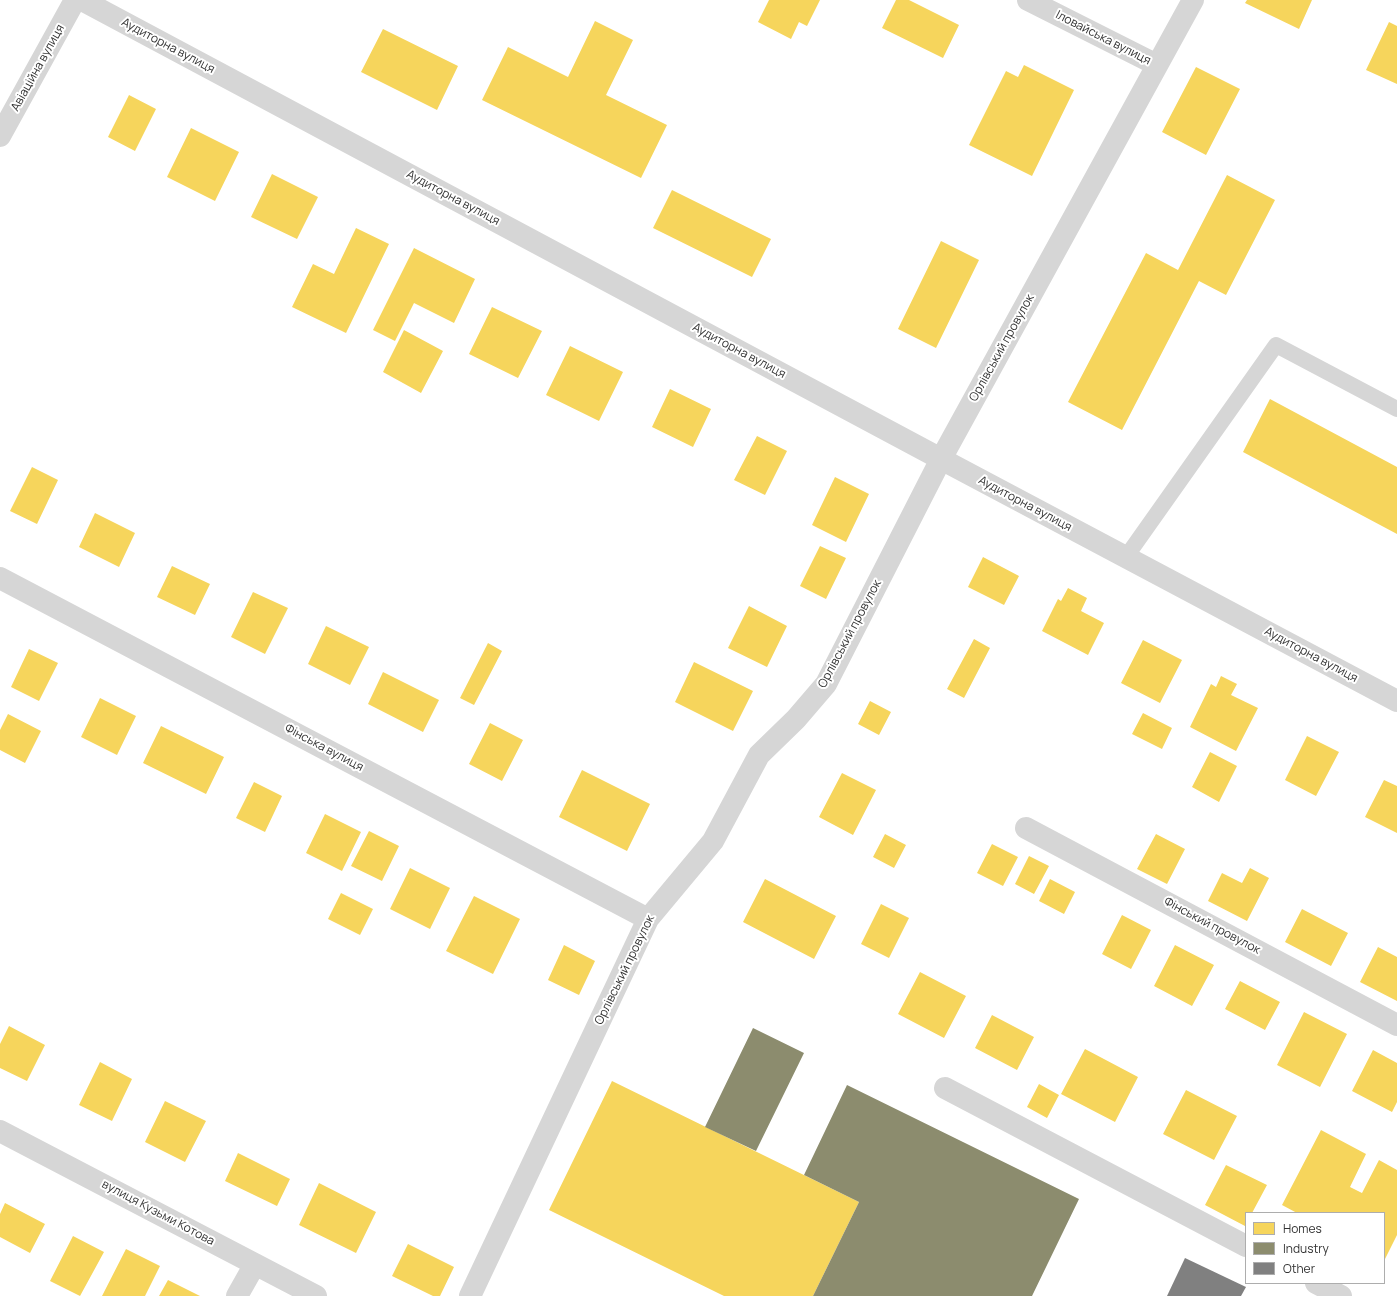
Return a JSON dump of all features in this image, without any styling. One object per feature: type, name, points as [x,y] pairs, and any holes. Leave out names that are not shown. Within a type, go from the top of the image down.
[{"type":"street","name":"Авіаційна вулиця","points":[[0,136],[75,0]]},
{"type":"street","name":"Аудиторна вулиця","points":[[82,0],[941,459],[1397,700]]},
{"type":"street","name":"Іловайська вулиця","points":[[1028,0],[1157,65]]},
{"type":"street","name":"Орлівський провулок","points":[[470,1296],[648,918],[712,842],[759,755],[796,720],[826,684],[941,459],[1193,0]]},
{"type":"street","name":"Фінська вулиця","points":[[0,578],[648,918]]},
{"type":"street","name":"Фінський провулок","points":[[1026,828],[1397,1025]]},
{"type":"street","points":[[945,1088],[1245,1245]]},
{"type":"street","name":"вулиця Кузьми Котова","points":[[0,1131],[316,1296]]},
{"type":"street","points":[[237,1296],[255,1264]]},
{"type":"street","points":[[1318,1284],[1341,1296]]},
{"type":"lane","points":[[1126,557],[1276,345],[1397,409]]},
{"type":"building: Homes","points":[[769,0],[820,0],[807,26],[799,22],[791,39],[758,22]]},
{"type":"building: Homes","points":[[896,0],[909,0],[959,25],[943,58],[882,28]]},
{"type":"building: Homes","points":[[1247,0],[1312,0],[1299,29],[1245,3]]},
{"type":"building: Homes","points":[[595,21],[633,40],[606,95],[667,125],[641,178],[482,100],[508,47],[568,77]]},
{"type":"building: Homes","points":[[1389,22],[1397,26],[1397,84],[1366,70]]},
{"type":"building: Homes","points":[[383,29],[458,66],[437,110],[361,72]]},
{"type":"building: Homes","points":[[1024,65],[1074,90],[1032,176],[969,145],[1006,71],[1018,77]]},
{"type":"building: Homes","points":[[1196,67],[1240,89],[1206,155],[1162,132]]},
{"type":"building: Homes","points":[[129,95],[156,109],[135,151],[108,137]]},
{"type":"building: Homes","points":[[191,128],[239,152],[215,201],[167,177]]},
{"type":"building: Homes","points":[[272,174],[318,197],[297,239],[251,217]]},
{"type":"building: Homes","points":[[1227,175],[1275,200],[1226,295],[1199,281],[1122,430],[1068,402],[1146,253],[1178,270]]},
{"type":"building: Homes","points":[[672,190],[771,239],[752,277],[653,228]]},
{"type":"building: Homes","points":[[356,228],[389,244],[346,333],[292,307],[313,264],[334,274]]},
{"type":"building: Homes","points":[[941,241],[979,260],[936,348],[898,329]]},
{"type":"building: Homes","points":[[414,248],[475,279],[454,323],[414,303],[395,341],[373,330]]},
{"type":"building: Homes","points":[[492,307],[542,331],[518,378],[469,354]]},
{"type":"building: Homes","points":[[404,330],[443,351],[421,393],[383,372]]},
{"type":"building: Homes","points":[[570,346],[623,372],[599,421],[546,395]]},
{"type":"building: Homes","points":[[670,389],[711,409],[693,447],[652,427]]},
{"type":"building: Homes","points":[[1270,399],[1397,467],[1397,534],[1243,452]]},
{"type":"building: Homes","points":[[757,436],[787,451],[765,495],[734,480]]},
{"type":"building: Homes","points":[[32,467],[58,480],[37,524],[10,511]]},
{"type":"building: Homes","points":[[835,477],[869,494],[846,542],[812,525]]},
{"type":"building: Homes","points":[[95,513],[135,533],[119,567],[79,547]]},
{"type":"building: Homes","points":[[820,546],[846,558],[826,599],[800,586]]},
{"type":"building: Homes","points":[[983,557],[1019,576],[1004,605],[968,587]]},
{"type":"building: Homes","points":[[172,566],[210,584],[195,615],[157,597]]},
{"type":"building: Homes","points":[[1068,588],[1087,598],[1081,611],[1104,623],[1088,655],[1042,631],[1058,599],[1061,601]]},
{"type":"building: Homes","points":[[253,592],[288,608],[265,654],[231,637]]},
{"type":"building: Homes","points":[[749,606],[787,626],[767,667],[728,648]]},
{"type":"building: Homes","points":[[326,626],[369,647],[350,685],[308,664]]},
{"type":"building: Homes","points":[[974,639],[990,648],[964,698],[947,689]]},
{"type":"building: Homes","points":[[1143,640],[1182,660],[1160,703],[1121,683]]},
{"type":"building: Homes","points":[[488,643],[502,651],[474,705],[460,698]]},
{"type":"building: Homes","points":[[29,649],[58,663],[39,701],[11,687]]},
{"type":"building: Homes","points":[[694,662],[753,691],[733,731],[675,702]]},
{"type":"building: Homes","points":[[383,672],[439,700],[423,732],[368,704]]},
{"type":"building: Homes","points":[[1221,676],[1237,684],[1231,695],[1258,708],[1236,751],[1190,727],[1211,684],[1216,687]]},
{"type":"building: Homes","points":[[100,698],[136,716],[117,755],[81,737]]},
{"type":"building: Homes","points":[[870,701],[891,712],[879,735],[858,724]]},
{"type":"building: Homes","points":[[1143,713],[1172,728],[1162,749],[1132,734]]},
{"type":"building: Homes","points":[[8,714],[41,731],[25,763],[0,750],[0,730]]},
{"type":"building: Homes","points":[[490,723],[523,740],[502,781],[469,764]]},
{"type":"building: Homes","points":[[161,726],[224,757],[206,794],[143,763]]},
{"type":"building: Homes","points":[[1307,736],[1339,752],[1316,796],[1285,780]]},
{"type":"building: Homes","points":[[1210,752],[1237,766],[1219,802],[1192,787]]},
{"type":"building: Homes","points":[[582,770],[650,804],[627,851],[559,817]]},
{"type":"building: Homes","points":[[842,773],[876,790],[853,835],[819,817]]},
{"type":"building: Homes","points":[[1384,780],[1397,786],[1397,833],[1365,817]]},
{"type":"building: Homes","points":[[254,782],[282,796],[265,832],[236,818]]},
{"type":"building: Homes","points":[[325,814],[361,832],[342,871],[306,853]]},
{"type":"building: Homes","points":[[369,831],[399,846],[382,881],[351,866]]},
{"type":"building: Homes","points":[[885,834],[906,845],[894,868],[873,857]]},
{"type":"building: Homes","points":[[1156,834],[1185,849],[1167,884],[1137,869]]},
{"type":"building: Homes","points":[[992,844],[1018,857],[1003,886],[977,873]]},
{"type":"building: Homes","points":[[1029,856],[1049,866],[1034,894],[1015,884]]},
{"type":"building: Homes","points":[[410,868],[450,888],[430,929],[390,909]]},
{"type":"building: Homes","points":[[1250,868],[1269,878],[1247,921],[1208,901],[1222,873],[1242,883]]},
{"type":"building: Homes","points":[[765,879],[836,916],[814,959],[743,922]]},
{"type":"building: Homes","points":[[1050,879],[1075,892],[1064,914],[1039,901]]},
{"type":"building: Homes","points":[[341,893],[373,909],[360,935],[328,919]]},
{"type":"building: Homes","points":[[474,896],[520,919],[493,974],[446,951]]},
{"type":"building: Homes","points":[[881,904],[909,918],[889,958],[861,944]]},
{"type":"building: Homes","points":[[1302,909],[1348,933],[1331,966],[1285,942]]},
{"type":"building: Homes","points":[[1122,915],[1151,930],[1131,969],[1102,954]]},
{"type":"building: Homes","points":[[564,945],[595,961],[579,995],[548,980]]},
{"type":"building: Homes","points":[[1175,945],[1214,965],[1192,1006],[1154,986]]},
{"type":"building: Homes","points":[[1378,947],[1397,957],[1397,1001],[1360,982]]},
{"type":"building: Homes","points":[[920,972],[966,996],[944,1038],[898,1014]]},
{"type":"building: Homes","points":[[1240,981],[1280,1002],[1265,1030],[1225,1009]]},
{"type":"building: Homes","points":[[1304,1012],[1347,1034],[1320,1087],[1277,1065]]},
{"type":"building: Homes","points":[[992,1015],[1034,1037],[1017,1070],[975,1048]]},
{"type":"building: Homes","points":[[9,1026],[45,1045],[27,1081],[0,1068],[0,1044]]},
{"type":"building: Homes","points":[[1085,1049],[1138,1077],[1115,1122],[1061,1094]]},
{"type":"building: Homes","points":[[1373,1050],[1397,1063],[1397,1102],[1392,1112],[1352,1091]]},
{"type":"building: Homes","points":[[100,1062],[132,1079],[112,1121],[79,1105]]},
{"type":"building: Homes","points":[[612,1081],[859,1202],[813,1296],[724,1296],[549,1210]]},
{"type":"building: Homes","points":[[1039,1084],[1059,1095],[1047,1118],[1027,1107]]},
{"type":"building: Homes","points":[[1186,1090],[1237,1116],[1214,1160],[1163,1134]]},
{"type":"building: Homes","points":[[165,1101],[206,1121],[185,1162],[145,1142]]},
{"type":"building: Homes","points":[[1321,1130],[1366,1154],[1350,1187],[1362,1193],[1379,1160],[1397,1170],[1397,1235],[1385,1259],[1385,1212],[1295,1212],[1282,1205]]},
{"type":"building: Homes","points":[[238,1153],[290,1179],[277,1206],[225,1181]]},
{"type":"building: Homes","points":[[1226,1165],[1267,1185],[1253,1212],[1245,1212],[1245,1226],[1205,1205]]},
{"type":"building: Homes","points":[[319,1183],[376,1212],[356,1253],[299,1225]]},
{"type":"building: Homes","points":[[5,1203],[45,1224],[30,1253],[0,1237],[0,1214]]},
{"type":"building: Homes","points":[[73,1236],[104,1252],[80,1296],[50,1281]]},
{"type":"building: Homes","points":[[408,1244],[454,1267],[440,1296],[433,1296],[392,1276]]},
{"type":"building: Homes","points":[[126,1249],[160,1266],[145,1296],[102,1296]]},
{"type":"building: Homes","points":[[168,1280],[200,1296],[159,1296]]},
{"type":"building: Industry","points":[[753,1028],[804,1053],[756,1151],[705,1127]]},
{"type":"building: Industry","points":[[847,1085],[1079,1199],[1032,1296],[813,1296],[859,1202],[804,1175]]},
{"type":"building: Other","points":[[1185,1258],[1246,1287],[1241,1296],[1167,1296]]}]
